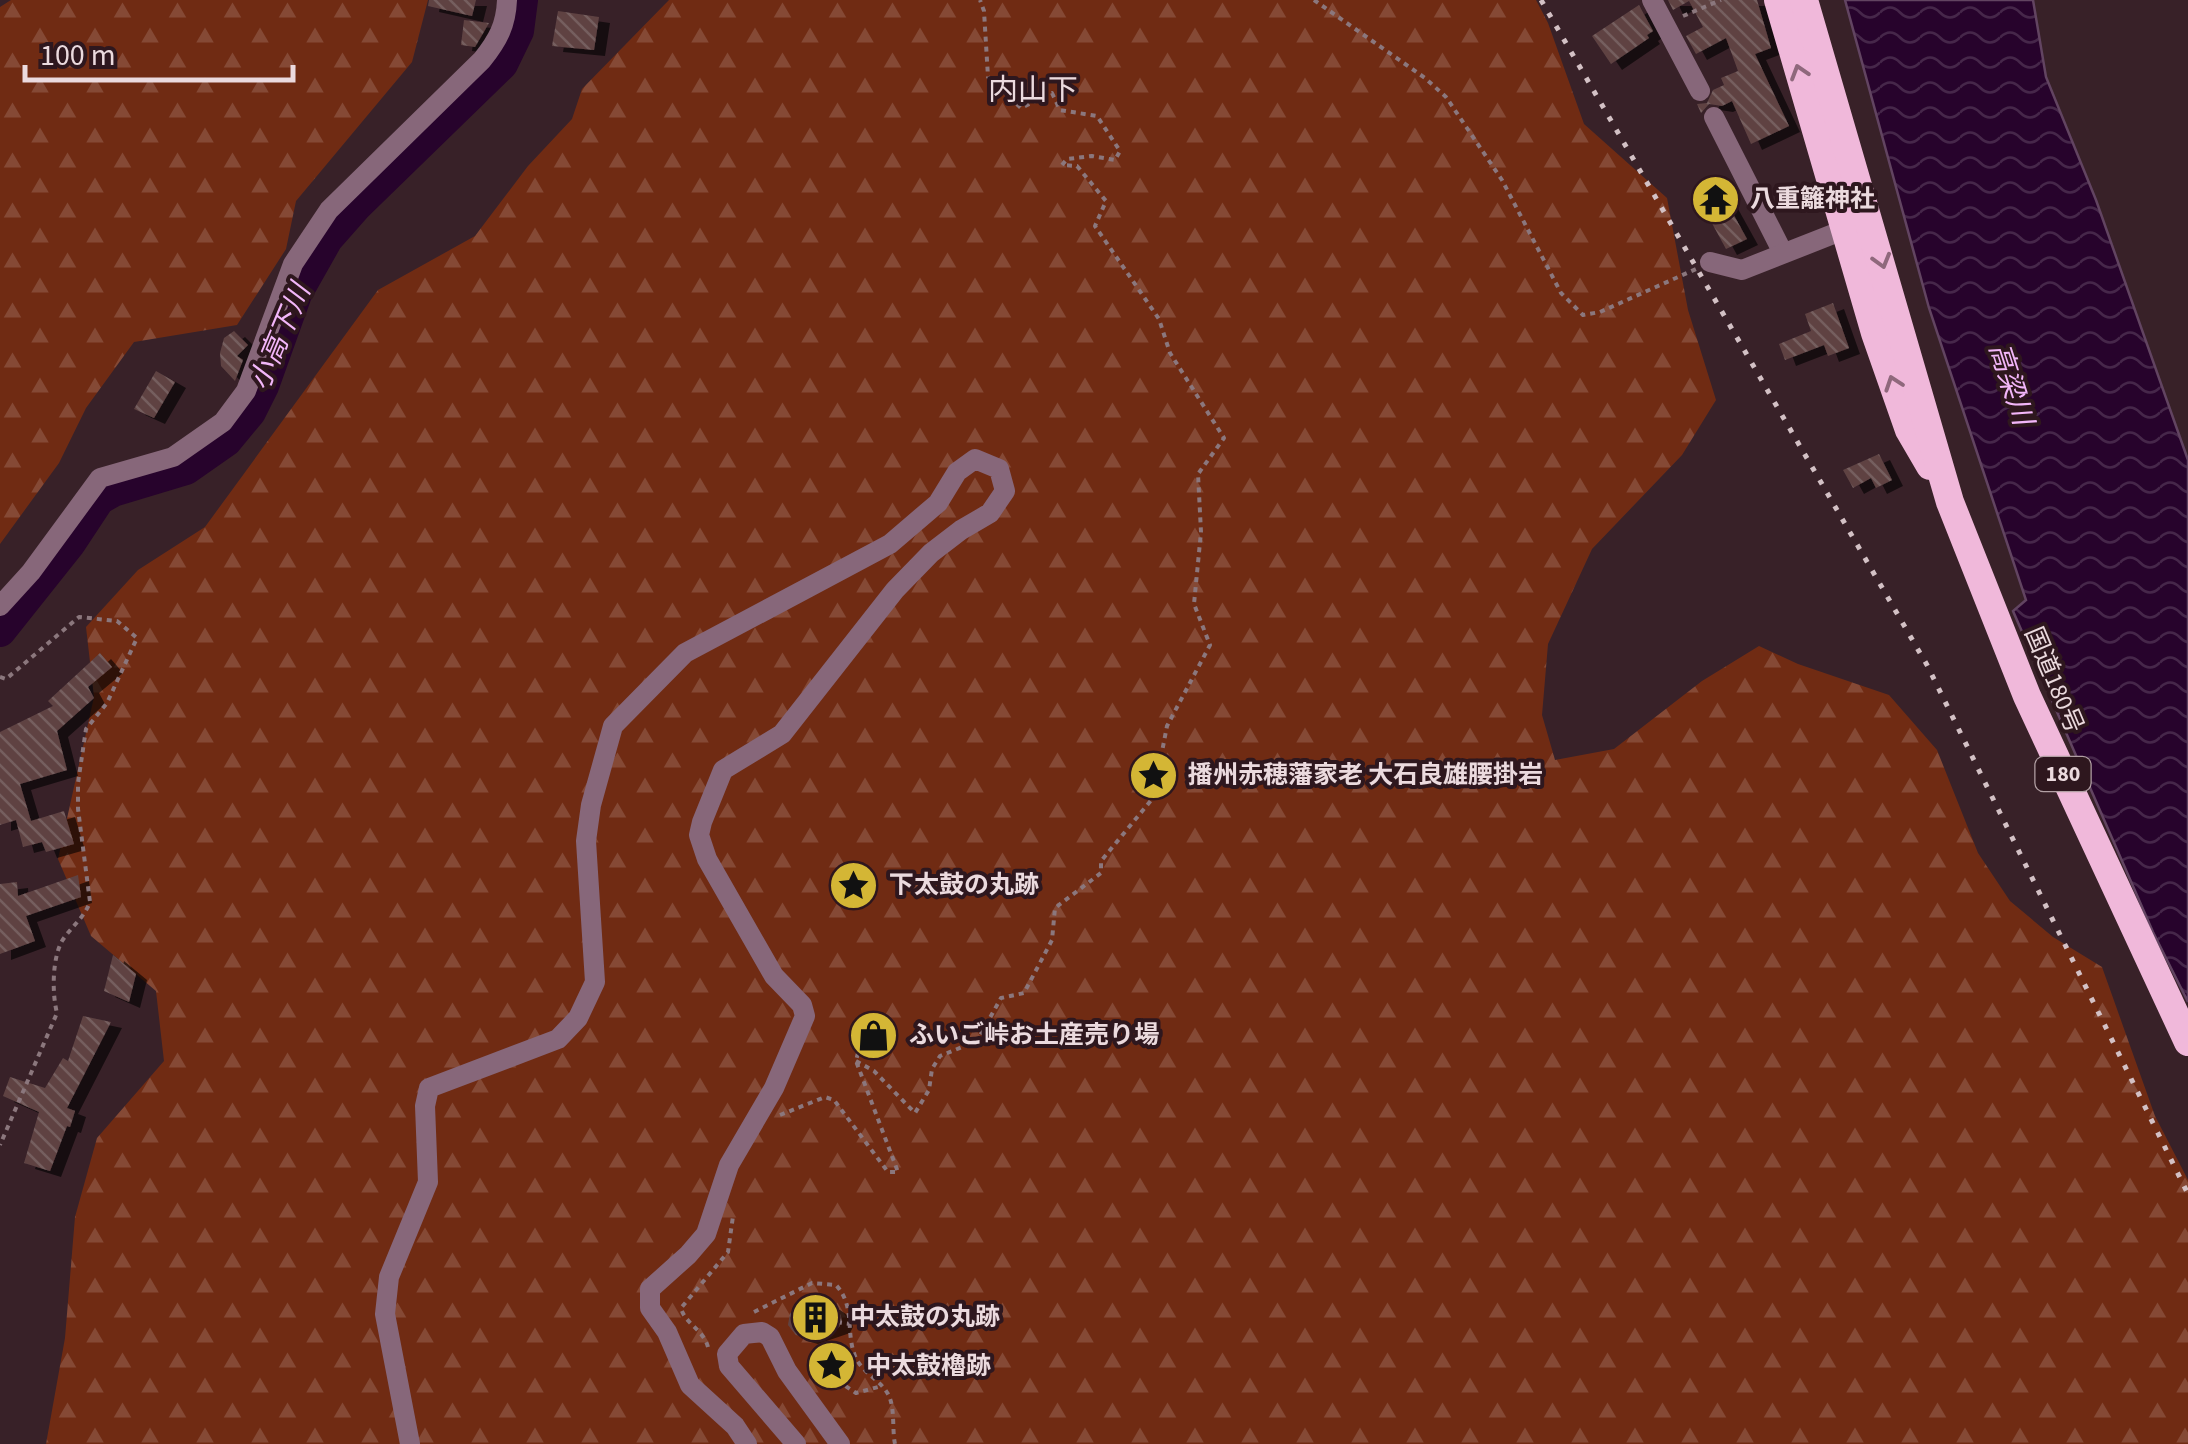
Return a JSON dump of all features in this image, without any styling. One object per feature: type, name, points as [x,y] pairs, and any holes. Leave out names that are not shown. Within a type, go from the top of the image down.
[{"type":"highway","name":"国道180号","points":[[1778,0],[1875,332],[1909,430],[1950,502]]},
{"type":"highway","name":"国道180号","points":[[1804,0],[1950,502],[2027,696],[2188,1042]]},
{"type":"street","points":[[0,606],[31,572],[100,478],[173,457],[223,422],[246,390],[293,264],[308,238],[329,210],[482,60],[498,40],[507,0]]},
{"type":"street","points":[[1652,0],[1700,92]]},
{"type":"street","points":[[1714,117],[1783,253]]},
{"type":"street","points":[[1710,262],[1742,270],[1846,229]]},
{"type":"street","points":[[410,1444],[385,1314],[389,1277],[428,1182],[425,1106],[429,1088],[558,1039],[578,1018],[595,982],[586,841],[598,776],[614,726],[685,652],[890,544],[938,503],[957,472],[975,459],[998,470],[1002,480],[1005,491],[990,512],[960,530],[894,590],[782,734],[722,770],[702,822],[701,846],[707,859],[774,976],[802,1005],[805,1016],[774,1088],[729,1165],[706,1234],[650,1289],[650,1308],[667,1332],[690,1385],[736,1426],[748,1444]]},
{"type":"street","points":[[796,1444],[729,1366],[727,1354],[744,1334],[762,1332],[770,1337],[787,1372],[840,1444]]},
{"type":"path","points":[[856,1061],[874,1070],[915,1113],[930,1090],[932,1069],[940,1056],[977,1041],[1002,998],[1024,993],[1052,940],[1055,908],[1101,874],[1101,861],[1153,798],[1166,726],[1210,646],[1194,604],[1202,532],[1198,474],[1224,438],[1170,352],[1159,319],[1095,226],[1106,201],[1078,166],[1062,165],[1067,159],[1092,156],[1114,160],[1120,151],[1098,116],[1060,110],[1052,93],[1021,108],[988,77],[980,0]]},
{"type":"path","points":[[1314,0],[1425,78],[1446,98],[1502,180],[1561,293],[1583,314],[1600,312],[1710,262]]},
{"type":"path","points":[[1665,23],[1721,0]]},
{"type":"path","points":[[0,678],[6,679],[79,618],[117,621],[138,638],[107,703],[86,728],[78,808],[90,902],[59,949],[54,998],[58,1013],[0,1145]]},
{"type":"path","points":[[774,1118],[825,1096],[834,1100],[888,1172],[898,1172],[856,1061],[861,1040],[856,1020]]},
{"type":"path","points":[[712,1348],[680,1311],[728,1252],[734,1213]]},
{"type":"path","points":[[742,1318],[812,1283],[825,1282],[840,1290],[847,1301],[852,1350],[863,1371],[891,1400],[895,1444]]},
{"type":"path","points":[[827,1321],[851,1324]]},
{"type":"path","points":[[840,1378],[856,1393],[880,1386]]},
{"type":"green space","points":[[11,0],[428,0],[412,62],[296,201],[286,249],[237,325],[134,342],[86,408],[59,463],[0,544],[0,7]]},
{"type":"green space","points":[[669,0],[1536,0],[1584,124],[1667,198],[1688,310],[1716,400],[1682,455],[1592,549],[1548,644],[1542,715],[1555,760],[1614,749],[1702,681],[1759,646],[1798,664],[1889,695],[1937,750],[1978,853],[2010,901],[2053,937],[2102,967],[2155,1116],[2188,1180],[2188,1444],[46,1444],[65,1338],[75,1217],[97,1138],[164,1061],[156,991],[91,936],[58,859],[94,697],[86,627],[138,570],[205,527],[378,290],[475,236],[528,166],[572,119],[582,89]]},
{"type":"water","name":"高梁川","points":[[1845,0],[2033,0],[2046,77],[2096,200],[2188,460],[2188,1002],[2153,932],[2013,611],[2026,600],[1929,308]]},
{"type":"building","points":[[429,0],[476,0],[472,16],[428,6]]},
{"type":"building","points":[[1668,0],[1757,0],[1771,48],[1755,54],[1789,126],[1751,144],[1732,101],[1722,106],[1709,104],[1701,113],[1697,104],[1707,103],[1713,90],[1724,85],[1721,78],[1738,71],[1726,38],[1696,54],[1686,36],[1703,27],[1689,1],[1673,10]]},
{"type":"building","points":[[1639,5],[1653,31],[1647,35],[1649,38],[1611,64],[1592,36]]},
{"type":"building","points":[[558,11],[599,17],[594,50],[552,46]]},
{"type":"building","points":[[464,20],[489,23],[475,47],[461,45]]},
{"type":"building","points":[[1721,192],[1747,239],[1726,249],[1701,203]]},
{"type":"building","points":[[1833,303],[1849,348],[1828,356],[1824,345],[1785,360],[1779,344],[1811,331],[1805,314]]},
{"type":"building","points":[[234,331],[248,345],[237,356],[243,360],[235,381],[221,366],[220,353],[224,338]]},
{"type":"building","points":[[156,371],[175,382],[154,418],[134,409]]},
{"type":"building","points":[[1879,454],[1892,480],[1876,488],[1871,478],[1853,488],[1843,470]]},
{"type":"building","points":[[100,653],[112,667],[88,687],[94,698],[57,731],[67,770],[20,784],[31,821],[64,811],[74,844],[46,852],[42,842],[23,847],[16,820],[0,825],[0,732],[53,706],[48,701]]},
{"type":"building","points":[[78,875],[81,897],[26,916],[35,941],[0,954],[0,884],[17,882],[18,896]]},
{"type":"building","points":[[113,955],[136,974],[129,1002],[104,991]]},
{"type":"building","points":[[83,1016],[111,1022],[67,1108],[75,1111],[50,1171],[24,1163],[39,1112],[3,1096],[10,1077],[45,1088],[63,1058],[68,1061]]},
{"type":"building","name":"中太鼓の丸跡","points":[[813,1301],[839,1311],[839,1327],[807,1338],[796,1335],[788,1325],[790,1313]]},
{"type":"waterway","name":"小高下川","points":[[0,631],[70,543],[99,499],[186,469],[226,441],[250,412],[296,294],[327,239],[502,64],[518,31],[522,0]]},
{"type":"railway","points":[[1541,0],[1927,665],[2188,1194]]},
{"type":"place","name":"八重籬神社","points":[[1715,199]]},
{"type":"place","name":"播州赤穂藩家老 大石良雄腰掛岩","points":[[1153,775]]},
{"type":"place","name":"下太鼓の丸跡","points":[[854,885]]},
{"type":"place","name":"ふいご峠お土産売り場","points":[[874,1035]]},
{"type":"place","name":"中太鼓の丸跡","points":[[815,1317]]},
{"type":"place","name":"中太鼓櫓跡","points":[[831,1366]]},
{"type":"district","name":"内山下","points":[[1033,90]]}]
